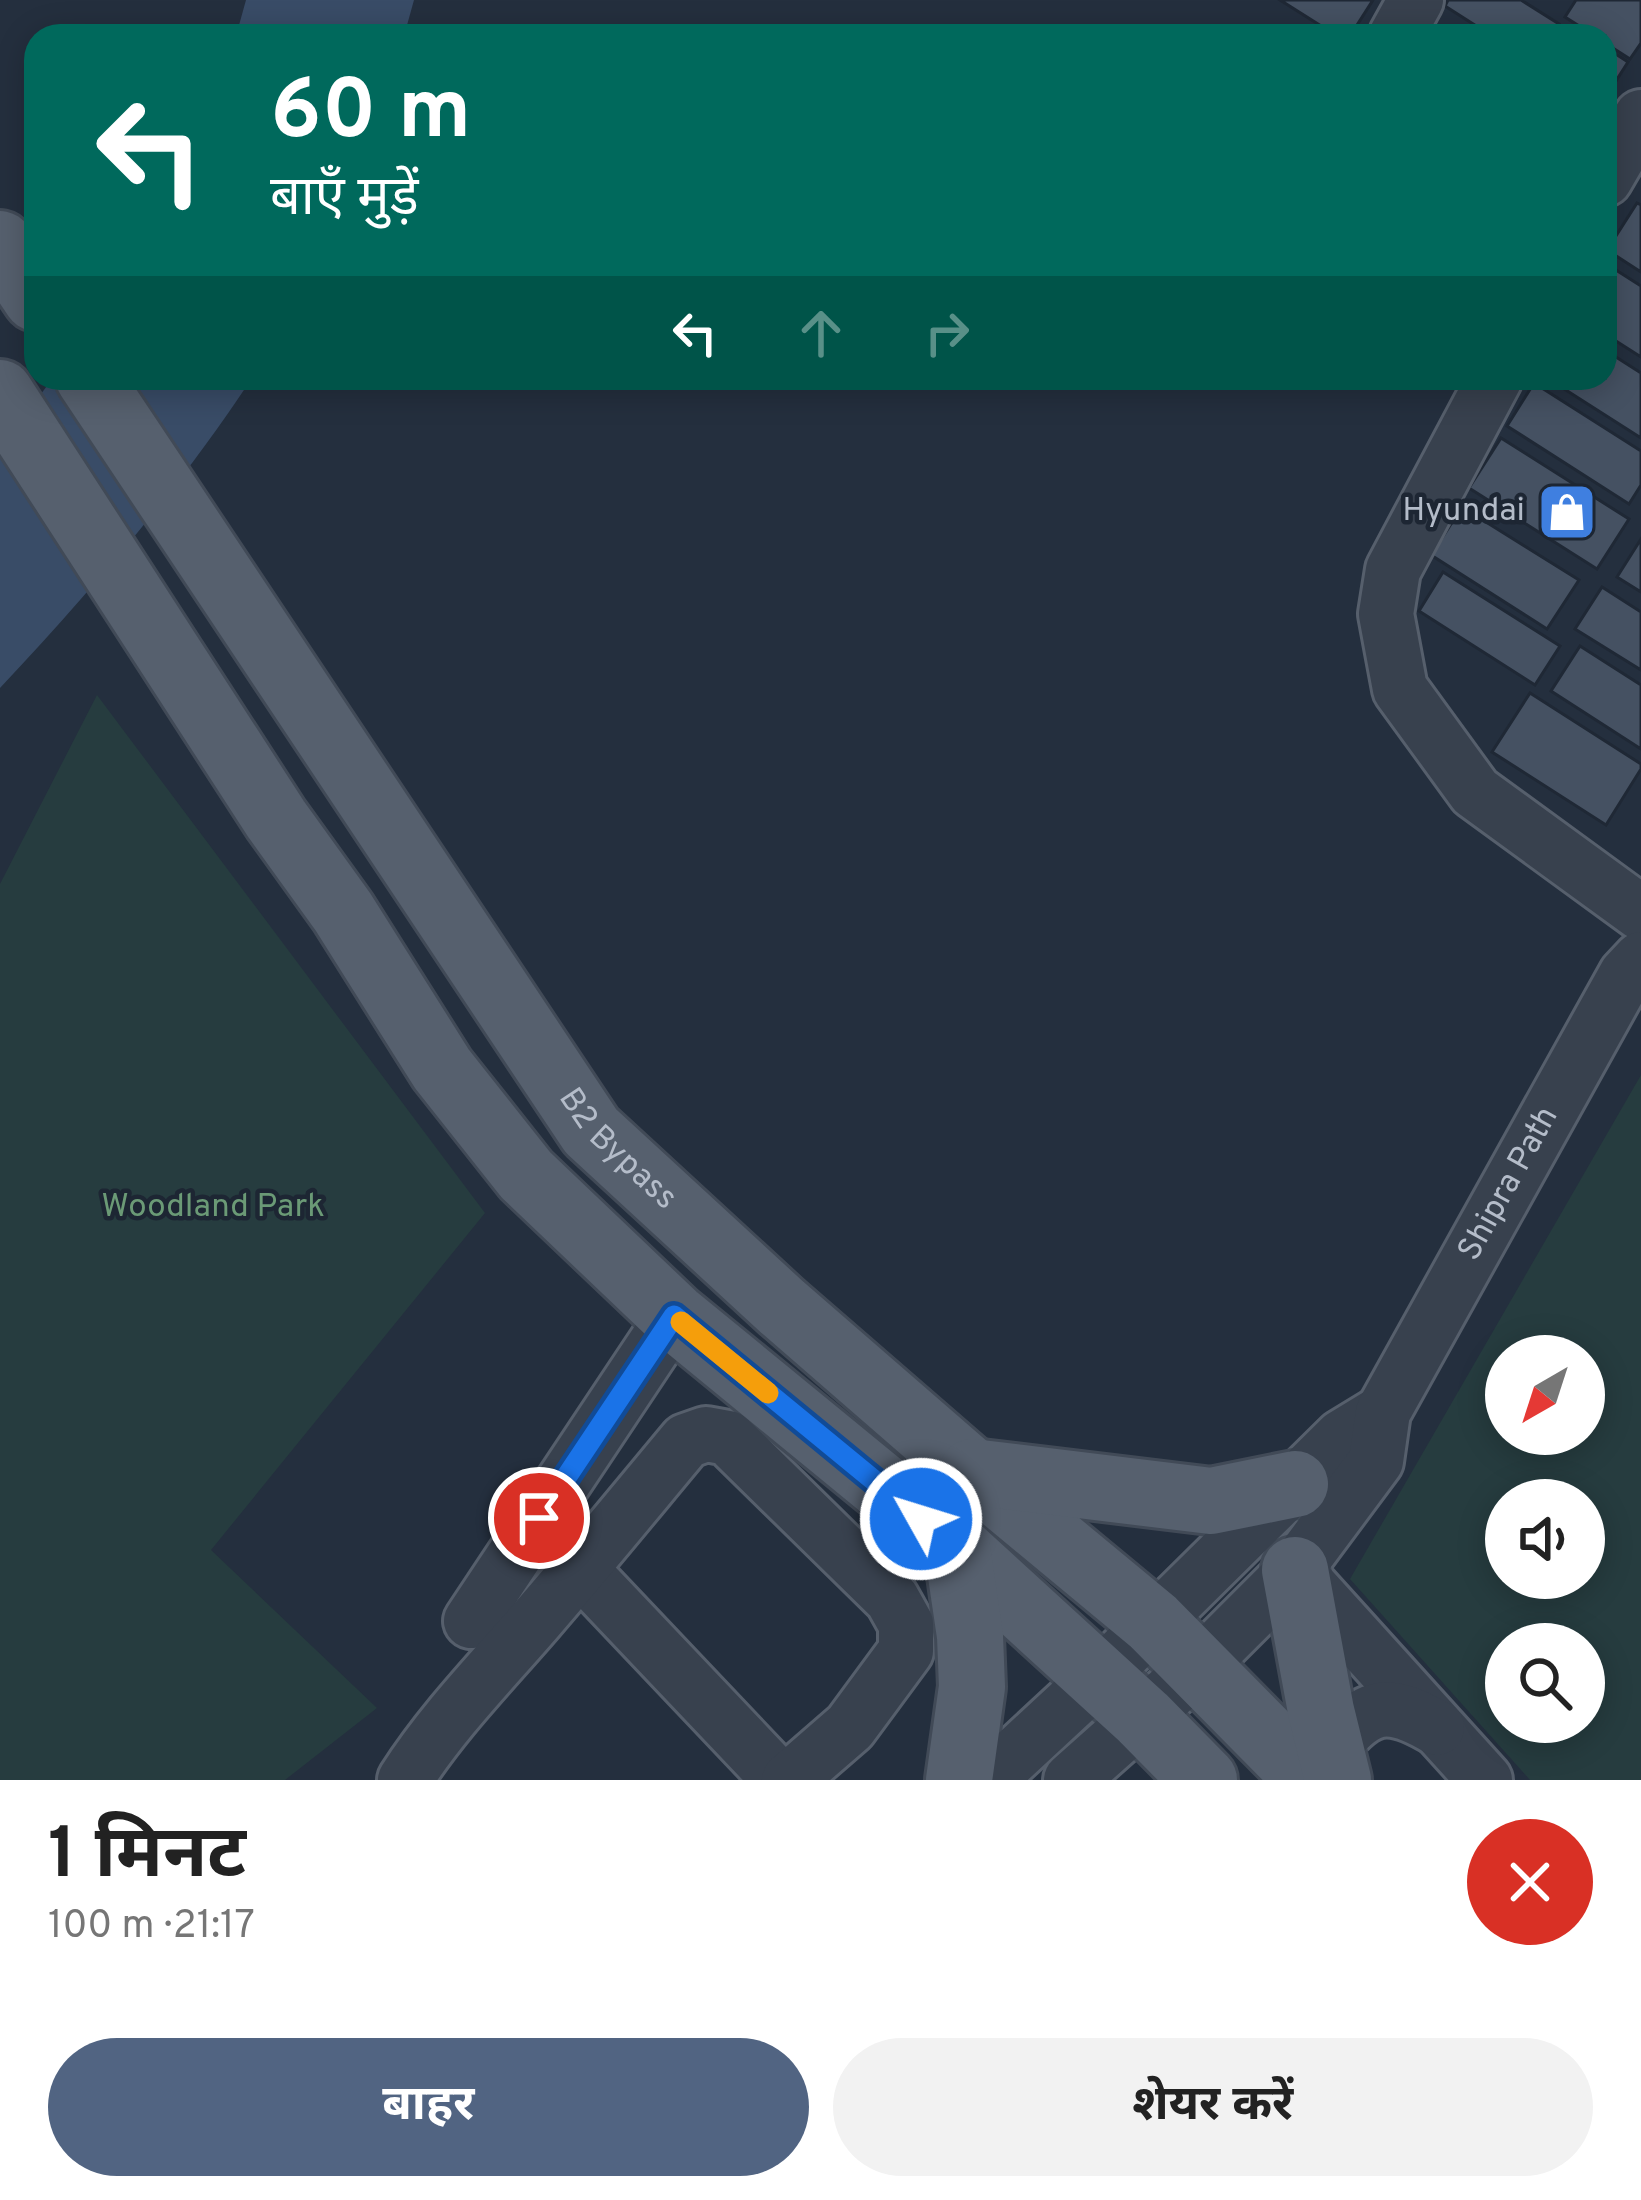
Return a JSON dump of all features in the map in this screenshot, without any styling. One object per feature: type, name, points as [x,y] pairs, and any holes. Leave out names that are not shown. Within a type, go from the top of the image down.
[{"type":"main road","points":[[0,244],[24,280]]},
{"type":"main road","name":"B2 Bypass","points":[[97,390],[591,1131],[972,1472],[1326,1769]]},
{"type":"main road","points":[[0,393],[276,819],[343,911],[442,1069],[526,1175],[674,1316],[957,1548],[1204,1780]]},
{"type":"main road","points":[[972,1472],[1211,1501],[1295,1484]]},
{"type":"main road","points":[[957,1548],[972,1687],[959,1780]]},
{"type":"main road","points":[[1295,1570],[1326,1769]]},
{"type":"street","points":[[1617,158],[1641,117]]},
{"type":"street","points":[[1489,390],[1394,570],[1386,614],[1400,689],[1475,792],[1637,931]]},
{"type":"street","name":"Shipra Path","points":[[1176,1644],[1295,1570],[1376,1461],[1383,1412],[1637,931]]},
{"type":"street","points":[[471,1621],[674,1316]]},
{"type":"street","name":"Shipra Path","points":[[1071,1780],[1121,1698],[1176,1644],[1295,1484],[1342,1437],[1383,1412]]},
{"type":"street","points":[[405,1780],[686,1441],[706,1434],[728,1438],[892,1599],[906,1624],[906,1651],[850,1726],[785,1780],[580,1569]]},
{"type":"street","points":[[1295,1570],[1485,1780]]},
{"type":"street","points":[[988,1780],[1121,1698]]},
{"type":"street","points":[[1326,1769],[1347,1728],[1364,1714],[1386,1709],[1410,1712],[1437,1728]]},
{"type":"green space","name":"Woodland Park","points":[[97,695],[485,1213],[211,1550],[377,1708],[285,1780],[0,1780],[0,884]]},
{"type":"green space","points":[[1641,1075],[1641,1780],[1530,1780],[1497,1743],[1605,1743],[1605,1623],[1485,1623],[1485,1730],[1350,1579],[1485,1345],[1485,1455],[1605,1455],[1605,1335],[1491,1335]]},
{"type":"water","points":[[246,0],[414,0],[407,24],[239,24]]},
{"type":"water","points":[[44,390],[244,390],[133,538],[0,688],[0,448]]},
{"type":"building","points":[[1280,0],[1373,0],[1358,24],[1318,24]]},
{"type":"building","points":[[1448,0],[1521,0],[1559,24],[1473,24],[1445,6]]},
{"type":"building","points":[[1576,0],[1641,0],[1641,43],[1630,59],[1617,51],[1617,24],[1576,24],[1565,17]]},
{"type":"building","points":[[1617,55],[1628,62],[1617,79]]},
{"type":"building","points":[[1637,203],[1641,205],[1641,272],[1617,256],[1617,234]]},
{"type":"building","points":[[1617,271],[1641,286],[1641,357],[1617,342]]},
{"type":"building","points":[[1617,358],[1641,373],[1641,438],[1566,390],[1617,390]]},
{"type":"building","points":[[1530,390],[1545,390],[1641,451],[1641,485],[1629,504],[1507,426]]},
{"type":"building","points":[[1501,438],[1629,519],[1597,569],[1469,488]]},
{"type":"building","points":[[1462,507],[1579,580],[1547,629],[1431,555]]},
{"type":"building","points":[[1641,539],[1641,592],[1617,577]]},
{"type":"building","points":[[1443,572],[1560,646],[1535,685],[1419,611]]},
{"type":"building","points":[[1602,587],[1641,612],[1641,670],[1575,629]]},
{"type":"building","points":[[1580,646],[1641,685],[1641,749],[1551,691]]},
{"type":"building","points":[[1530,693],[1641,764],[1606,825],[1492,752]]},
{"type":"slow traffic","points":[[681,1322],[768,1393]]},
{"type":"place","name":"Hyundai","points":[[1567,512]]},
{"type":"route","points":[[539,1518],[674,1316],[921,1519]]}]
